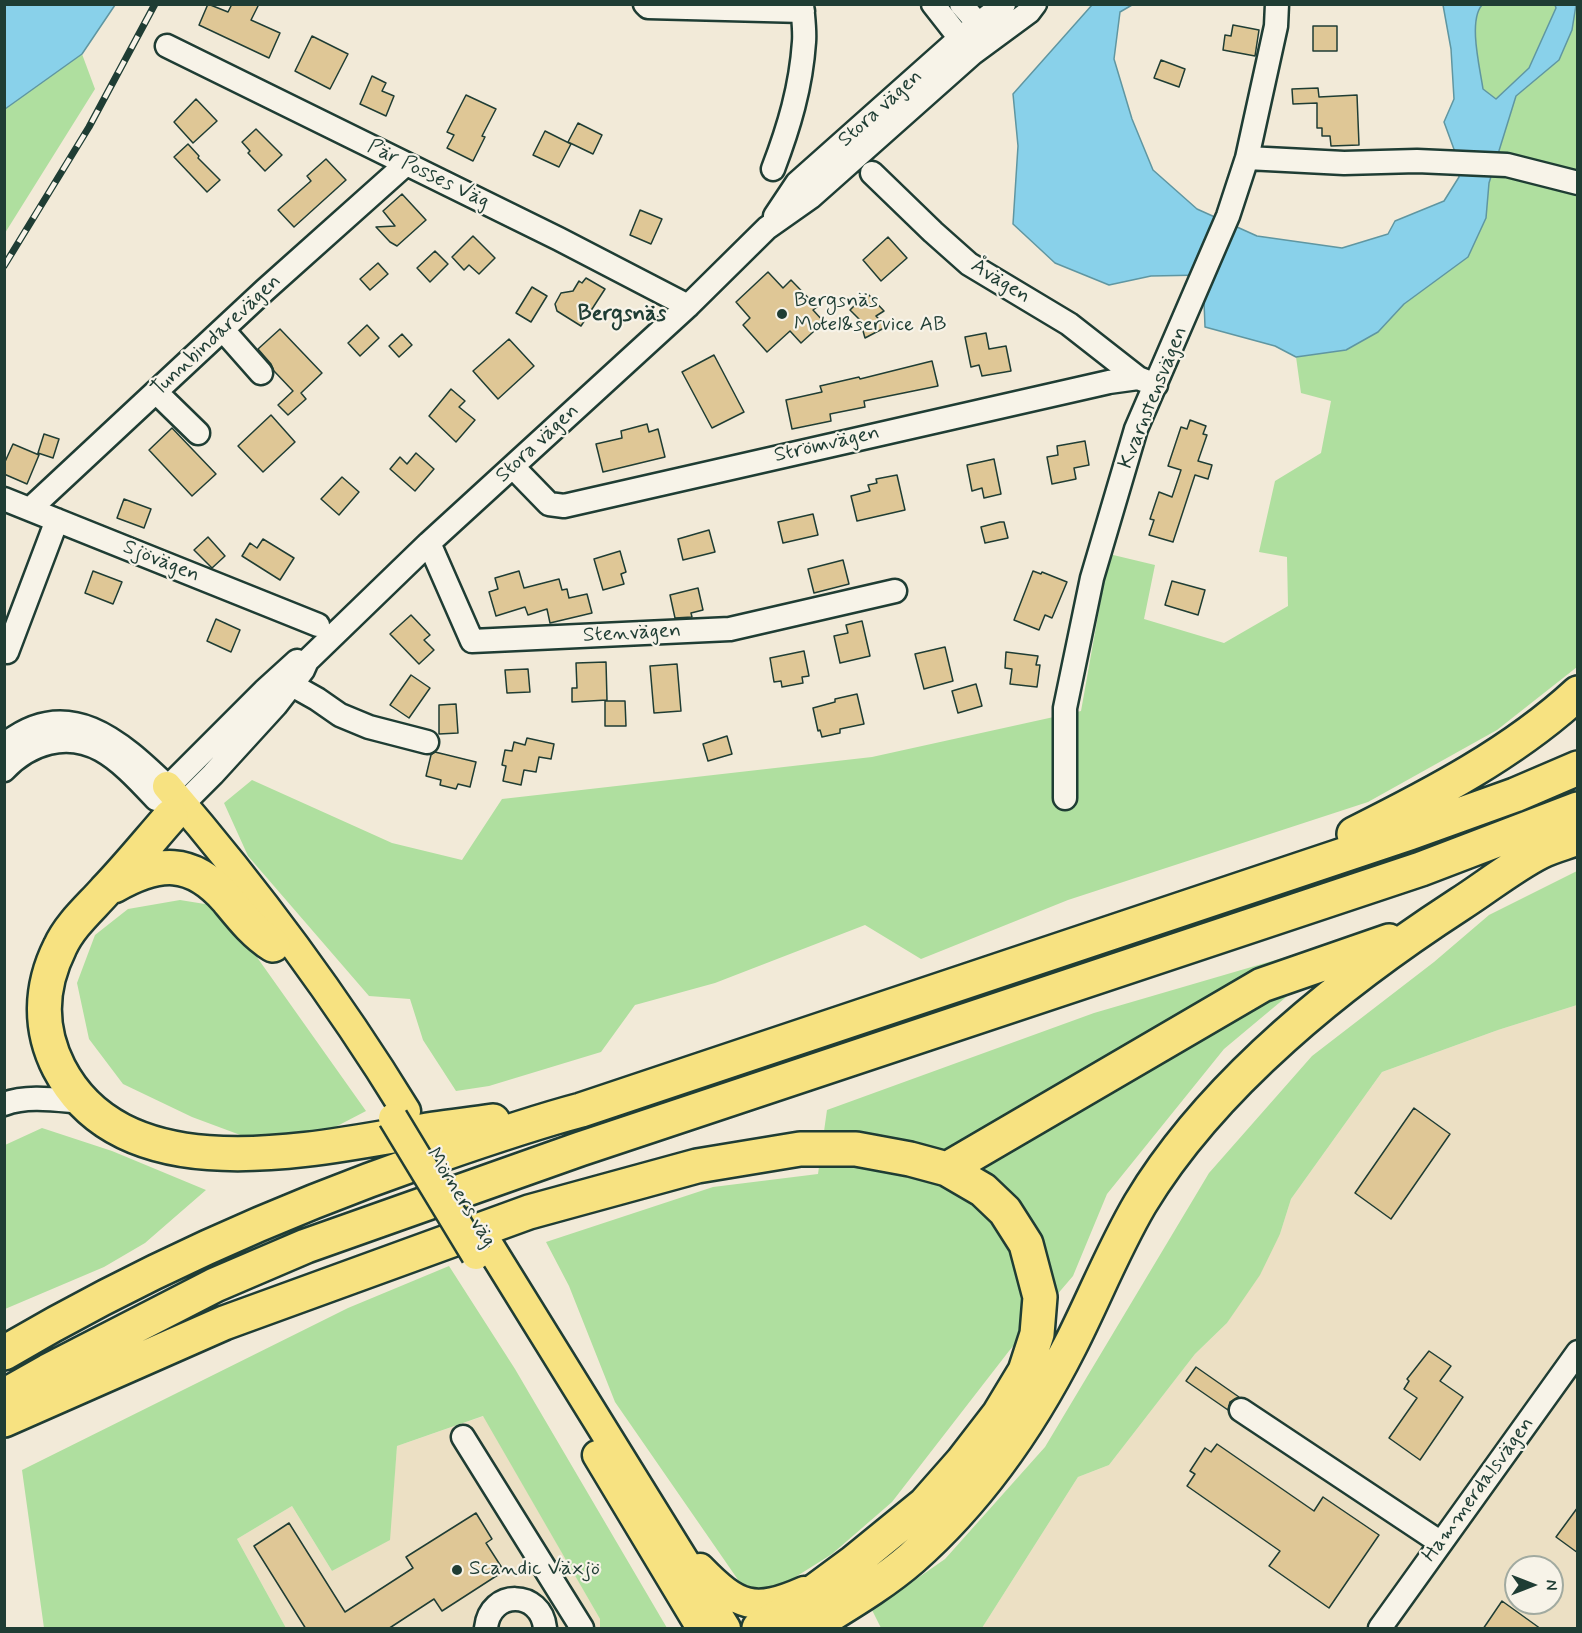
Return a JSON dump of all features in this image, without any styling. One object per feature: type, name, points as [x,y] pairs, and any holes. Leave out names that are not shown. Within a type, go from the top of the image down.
[{"type":"highway","points":[[1231,893],[1361,831],[1438,790],[1519,740],[1578,693]]},
{"type":"highway","points":[[4,1353],[110,1293],[219,1241],[307,1203],[525,1125],[581,1110],[1430,826],[1515,795],[1578,768]]},
{"type":"highway","points":[[169,801],[105,892],[81,916],[60,945],[48,975],[44,1019],[50,1049],[63,1076],[82,1102],[96,1114],[136,1137],[176,1148],[247,1153],[336,1146],[435,1129],[581,1110]]},
{"type":"highway","points":[[4,1396],[215,1285],[306,1246],[580,1149],[1421,869],[1578,809]]},
{"type":"highway","points":[[809,1629],[911,1559],[982,1486],[1014,1443],[1042,1399],[1140,1205],[1168,1162],[1198,1124],[1238,1081],[1343,987],[1418,931],[1540,852],[1578,838]]},
{"type":"highway","points":[[105,892],[142,872],[166,867],[190,870],[214,886],[258,936],[273,945]]},
{"type":"highway","points":[[947,1169],[1262,985],[1418,931]]},
{"type":"highway","points":[[4,1420],[224,1323],[530,1212],[697,1166],[800,1149],[856,1149],[910,1159],[947,1169],[982,1190],[1005,1211],[1026,1244],[1040,1297],[1037,1334],[1025,1371],[999,1414],[962,1462],[925,1504],[789,1610],[759,1629]]},
{"type":"main road","name":"Mörners väg","points":[[169,801],[400,1115]]},
{"type":"main road","name":"Mörners väg","points":[[169,801],[279,925],[370,1053],[400,1115],[664,1546],[726,1629]]},
{"type":"main road","name":"Mörners väg","points":[[664,1546],[701,1629]]},
{"type":"main road","points":[[664,1546],[723,1591],[738,1600],[750,1603],[777,1602],[824,1582]]},
{"type":"street","points":[[645,4],[648,8],[803,8],[804,39],[798,92],[791,120],[773,169]]},
{"type":"street","points":[[933,4],[966,46]]},
{"type":"street","points":[[961,4],[985,32]]},
{"type":"street","points":[[985,32],[1004,4]]},
{"type":"street","points":[[985,32],[1029,12],[1035,4]]},
{"type":"street","name":"Kvarnstensvägen","points":[[1065,798],[1065,708],[1092,578],[1136,429],[1147,382],[1202,278],[1228,216],[1247,158],[1276,26],[1277,4]]},
{"type":"street","name":"Stora vägen","points":[[169,801],[213,774],[292,685],[307,661],[429,543],[688,306],[768,228],[811,197],[966,46],[985,32]]},
{"type":"street","name":"Pär Posses Väg","points":[[167,46],[688,306]]},
{"type":"street","points":[[1247,158],[1344,163],[1418,161],[1507,165],[1578,183]]},
{"type":"street","name":"Tunnbindarevägen","points":[[30,510],[406,164]]},
{"type":"street","name":"Åvägen","points":[[872,173],[969,264],[1069,324],[1147,382]]},
{"type":"street","points":[[223,330],[261,373]]},
{"type":"street","name":"Strömvägen","points":[[513,467],[549,504],[564,506],[1086,387],[1147,382]]},
{"type":"street","points":[[156,392],[198,433]]},
{"type":"street","name":"Sjövägen","points":[[4,499],[318,625]]},
{"type":"street","points":[[7,652],[57,520]]},
{"type":"street","name":"Stenvägen","points":[[429,543],[472,641],[730,629],[895,591]]},
{"type":"street","name":"Stora vägen","points":[[169,801],[295,662],[307,661]]},
{"type":"street","points":[[292,685],[340,715],[369,726],[427,742]]},
{"type":"street","points":[[4,746],[20,734],[47,724],[82,726],[100,732],[140,761],[169,801]]},
{"type":"street","points":[[4,770],[26,751],[41,744],[77,741],[102,750],[169,801]]},
{"type":"street","points":[[4,1104],[13,1101],[47,1099],[82,1102]]},
{"type":"street","name":"Hammerdalsvägen","points":[[1380,1629],[1441,1543],[1573,1367]]},
{"type":"street","points":[[1241,1410],[1441,1543]]},
{"type":"street","points":[[463,1437],[582,1629]]},
{"type":"street","points":[[664,1546],[651,1563],[679,1614],[684,1629]]},
{"type":"street","points":[[486,1629],[487,1619],[494,1607],[513,1599],[527,1601],[533,1605],[542,1616],[545,1629]]},
{"type":"shaded area","points":[[1577,1005],[1577,1628],[982,1628],[1078,1477],[1109,1465],[1195,1354],[1227,1323],[1280,1234],[1291,1199],[1382,1072],[1498,1030]]},
{"type":"shaded area","points":[[484,1416],[600,1619],[600,1628],[286,1628],[237,1539],[292,1506],[332,1571],[389,1540],[397,1446]]},
{"type":"green space","points":[[1482,4],[1555,4],[1556,8],[1529,68],[1496,99],[1483,89],[1478,58],[1475,33],[1478,12]]},
{"type":"green space","points":[[1576,5],[1577,667],[1497,730],[1368,802],[1068,900],[921,959],[865,925],[715,983],[635,1005],[601,1052],[489,1086],[456,1091],[423,1040],[410,999],[369,996],[248,856],[224,803],[252,780],[392,843],[462,860],[502,799],[872,757],[1081,711],[1109,554],[1155,565],[1144,619],[1224,643],[1288,606],[1287,557],[1259,552],[1275,481],[1321,453],[1331,401],[1301,393],[1296,357],[1346,350],[1378,332],[1404,304],[1468,257],[1486,218],[1489,183],[1516,96],[1559,60]]},
{"type":"green space","points":[[82,54],[95,89],[5,233],[5,109]]},
{"type":"green space","points":[[1577,871],[1577,1005],[1498,1030],[1382,1072],[1291,1199],[1280,1234],[1260,1275],[1227,1323],[1195,1354],[1109,1465],[1078,1477],[982,1628],[881,1628],[872,1610],[945,1559],[1045,1447],[1209,1173],[1312,1056],[1434,962],[1489,915]]},
{"type":"green space","points":[[180,900],[211,905],[254,953],[366,1111],[318,1136],[282,1138],[243,1136],[192,1117],[123,1084],[89,1039],[77,983],[95,935],[128,909]]},
{"type":"green space","points":[[1296,954],[1334,957],[1224,1049],[1107,1194],[1073,1276],[1009,1351],[892,1502],[832,1554],[770,1593],[743,1587],[615,1402],[569,1286],[546,1242],[713,1187],[818,1174],[827,1110],[1094,1013]]},
{"type":"green space","points":[[42,1128],[112,1151],[206,1190],[145,1243],[104,1267],[5,1309],[5,1145]]},
{"type":"green space","points":[[449,1266],[515,1369],[667,1628],[600,1628],[600,1619],[483,1416],[397,1446],[390,1540],[332,1571],[292,1506],[237,1539],[286,1628],[44,1628],[22,1470],[348,1308]]},
{"type":"water","points":[[4,5],[115,5],[82,54],[5,109]]},
{"type":"water","points":[[1092,5],[1132,5],[1120,12],[1114,59],[1132,119],[1153,170],[1197,209],[1257,236],[1342,248],[1388,234],[1395,221],[1444,201],[1459,177],[1455,152],[1444,122],[1454,99],[1451,49],[1443,5],[1482,5],[1478,12],[1475,33],[1478,57],[1483,89],[1496,99],[1529,68],[1556,8],[1555,5],[1576,5],[1572,30],[1559,60],[1516,96],[1489,183],[1486,218],[1468,257],[1404,304],[1378,332],[1346,350],[1296,357],[1275,346],[1205,327],[1203,275],[1151,276],[1109,285],[1055,263],[1013,224],[1018,146],[1013,94]]},
{"type":"building","points":[[208,4],[228,12],[232,4],[259,4],[251,20],[280,33],[269,58],[199,25]]},
{"type":"building","points":[[1233,25],[1259,30],[1255,56],[1223,50],[1225,35],[1231,36]]},
{"type":"building","points":[[1313,26],[1337,26],[1337,51],[1313,51]]},
{"type":"building","points":[[312,36],[348,54],[330,89],[295,71]]},
{"type":"building","points":[[1161,60],[1185,69],[1179,87],[1154,78]]},
{"type":"building","points":[[372,76],[386,83],[382,91],[394,96],[386,116],[360,104]]},
{"type":"building","points":[[1318,88],[1319,97],[1357,95],[1359,145],[1331,146],[1330,136],[1322,136],[1322,128],[1317,128],[1317,103],[1293,104],[1292,89]]},
{"type":"building","points":[[466,95],[496,109],[482,136],[485,137],[473,161],[447,148],[454,135],[447,132]]},
{"type":"building","points":[[196,99],[217,121],[193,143],[174,122]]},
{"type":"building","points":[[578,123],[602,135],[593,154],[568,142]]},
{"type":"building","points":[[256,129],[282,155],[265,171],[248,153],[250,151],[242,142]]},
{"type":"building","points":[[545,131],[571,144],[559,167],[533,155]]},
{"type":"building","points":[[188,144],[199,156],[198,158],[220,180],[207,192],[174,157]]},
{"type":"building","points":[[326,159],[346,180],[294,227],[278,210],[311,181],[307,176]]},
{"type":"building","points":[[402,194],[426,220],[397,246],[376,227],[395,226],[383,211]]},
{"type":"building","points":[[640,210],[662,219],[651,244],[630,235]]},
{"type":"building","points":[[473,236],[495,258],[479,274],[469,265],[464,270],[452,257]]},
{"type":"building","points":[[888,237],[907,258],[881,281],[863,260]]},
{"type":"building","points":[[435,251],[448,264],[430,282],[417,268]]},
{"type":"building","points":[[378,263],[388,274],[370,290],[360,279]]},
{"type":"building","name":"Bergsnäs Motel&service AB","points":[[768,272],[783,288],[791,280],[817,307],[813,310],[824,322],[801,343],[790,331],[767,352],[743,325],[750,318],[736,302]]},
{"type":"building","points":[[586,278],[605,289],[581,326],[557,311],[555,304],[561,293],[573,291],[579,281],[582,283]]},
{"type":"building","points":[[532,287],[547,296],[531,322],[516,313]]},
{"type":"building","points":[[867,293],[884,311],[876,316],[886,327],[865,338],[860,320],[850,310]]},
{"type":"building","points":[[367,325],[379,338],[360,356],[348,343]]},
{"type":"building","points":[[280,329],[322,373],[301,393],[306,399],[288,415],[278,405],[293,391],[258,349]]},
{"type":"building","points":[[986,333],[989,349],[1006,346],[1011,371],[982,376],[979,365],[971,367],[965,337]]},
{"type":"building","points":[[402,334],[412,345],[399,357],[389,346]]},
{"type":"building","points":[[509,339],[534,366],[498,399],[473,371]]},
{"type":"building","points":[[714,355],[744,412],[712,428],[682,372]]},
{"type":"building","points":[[932,361],[938,386],[864,401],[865,407],[830,414],[831,421],[792,429],[786,400],[822,392],[820,386],[859,377],[860,379]]},
{"type":"building","points":[[451,389],[465,401],[459,407],[475,420],[456,442],[429,416]]},
{"type":"building","points":[[271,415],[295,442],[263,472],[238,446]]},
{"type":"building","points":[[1190,420],[1206,426],[1203,434],[1207,435],[1198,461],[1212,465],[1208,479],[1195,475],[1173,542],[1149,535],[1154,520],[1150,519],[1159,492],[1172,497],[1181,470],[1168,466],[1181,427],[1187,429]]},
{"type":"building","points":[[647,424],[649,432],[658,429],[665,457],[603,472],[596,444],[622,438],[621,431]]},
{"type":"building","points":[[172,428],[216,474],[192,496],[149,450]]},
{"type":"building","points":[[44,434],[59,439],[53,458],[38,453]]},
{"type":"building","points":[[1085,441],[1089,465],[1074,468],[1076,479],[1052,484],[1047,457],[1058,455],[1057,446]]},
{"type":"building","points":[[13,444],[39,455],[27,484],[4,474],[4,464]]},
{"type":"building","points":[[416,453],[434,469],[415,491],[390,469],[400,457],[407,464]]},
{"type":"building","points":[[994,459],[1001,494],[984,498],[982,488],[972,491],[967,465]]},
{"type":"building","points":[[897,475],[905,510],[857,521],[851,496],[870,491],[868,485],[877,483],[876,479]]},
{"type":"building","points":[[342,477],[359,492],[339,515],[321,499]]},
{"type":"building","points":[[124,499],[151,509],[144,528],[117,518]]},
{"type":"building","points":[[813,514],[818,535],[783,543],[778,522]]},
{"type":"building","points":[[1004,522],[1008,538],[985,543],[981,527]]},
{"type":"building","points":[[709,530],[715,552],[683,560],[678,539]]},
{"type":"building","points":[[208,537],[225,556],[212,568],[194,550]]},
{"type":"building","points":[[263,539],[294,558],[280,580],[242,556],[250,543],[257,548]]},
{"type":"building","points":[[620,551],[626,572],[621,574],[624,584],[603,590],[594,559]]},
{"type":"building","points":[[843,560],[849,584],[814,593],[808,569]]},
{"type":"building","points":[[93,571],[122,582],[113,604],[85,593]]},
{"type":"building","points":[[519,571],[524,588],[559,579],[562,590],[567,589],[569,598],[587,594],[592,613],[550,623],[547,609],[528,615],[525,607],[496,616],[489,592],[498,589],[495,578]]},
{"type":"building","points":[[1033,571],[1041,574],[1042,572],[1067,582],[1052,618],[1045,615],[1039,630],[1014,620]]},
{"type":"building","points":[[1172,581],[1205,590],[1198,615],[1165,605]]},
{"type":"building","points":[[698,588],[703,610],[691,613],[692,617],[675,618],[670,595]]},
{"type":"building","points":[[411,615],[430,635],[424,640],[434,650],[419,664],[390,634]]},
{"type":"building","points":[[216,619],[240,630],[231,652],[207,641]]},
{"type":"building","points":[[862,621],[870,656],[840,663],[834,636],[848,633],[846,625]]},
{"type":"building","points":[[945,647],[953,681],[924,689],[915,654]]},
{"type":"building","points":[[804,651],[809,676],[802,677],[803,683],[782,687],[781,681],[774,682],[770,658]]},
{"type":"building","points":[[1006,652],[1038,656],[1036,665],[1040,665],[1037,687],[1010,684],[1012,669],[1005,668]]},
{"type":"building","points":[[606,662],[607,700],[572,702],[572,688],[577,688],[576,663]]},
{"type":"building","points":[[677,664],[681,711],[654,713],[650,666]]},
{"type":"building","points":[[528,669],[530,692],[507,693],[505,670]]},
{"type":"building","points":[[411,675],[430,688],[409,718],[390,705]]},
{"type":"building","points":[[976,684],[982,706],[958,713],[952,691]]},
{"type":"building","points":[[857,694],[864,724],[840,729],[840,733],[822,737],[820,730],[818,731],[813,708],[835,702],[835,699]]},
{"type":"building","points":[[605,701],[625,701],[626,726],[605,726]]},
{"type":"building","points":[[456,704],[458,733],[439,734],[439,705]]},
{"type":"building","points":[[727,736],[732,754],[708,761],[703,744]]},
{"type":"building","points":[[527,738],[554,744],[551,759],[539,757],[536,772],[524,770],[521,785],[503,781],[506,766],[502,765],[505,750],[512,751],[514,742],[525,745]]},
{"type":"building","points":[[435,752],[476,762],[470,787],[458,784],[456,789],[440,785],[441,780],[426,776],[431,755]]},
{"type":"building","points":[[1414,1108],[1450,1134],[1391,1219],[1355,1193]]},
{"type":"building","points":[[1429,1351],[1451,1366],[1440,1381],[1463,1397],[1420,1460],[1389,1438],[1417,1398],[1404,1389],[1409,1381],[1407,1379]]},
{"type":"building","points":[[1196,1367],[1239,1397],[1230,1402],[1228,1410],[1186,1381]]},
{"type":"building","points":[[1217,1444],[1314,1511],[1323,1497],[1379,1535],[1329,1608],[1269,1566],[1280,1551],[1187,1486],[1195,1474],[1190,1471],[1205,1448],[1211,1452]]},
{"type":"building","points":[[1578,1507],[1578,1553],[1556,1537]]},
{"type":"building","name":"Scandic Växjö","points":[[476,1513],[492,1539],[486,1543],[504,1571],[442,1611],[434,1599],[388,1629],[306,1629],[254,1546],[289,1523],[345,1612],[413,1568],[406,1557]]},
{"type":"building","points":[[1502,1601],[1504,1615],[1522,1615],[1541,1629],[1483,1629]]},
{"type":"railway","points":[[4,266],[89,127],[155,4]]},
{"type":"place","name":"Bergsnäs Motel&service AB","points":[[782,314]]},
{"type":"place","name":"Scandic Växjö","points":[[457,1570]]},
{"type":"district","name":"Bergsnäs","points":[[622,315]]}]
